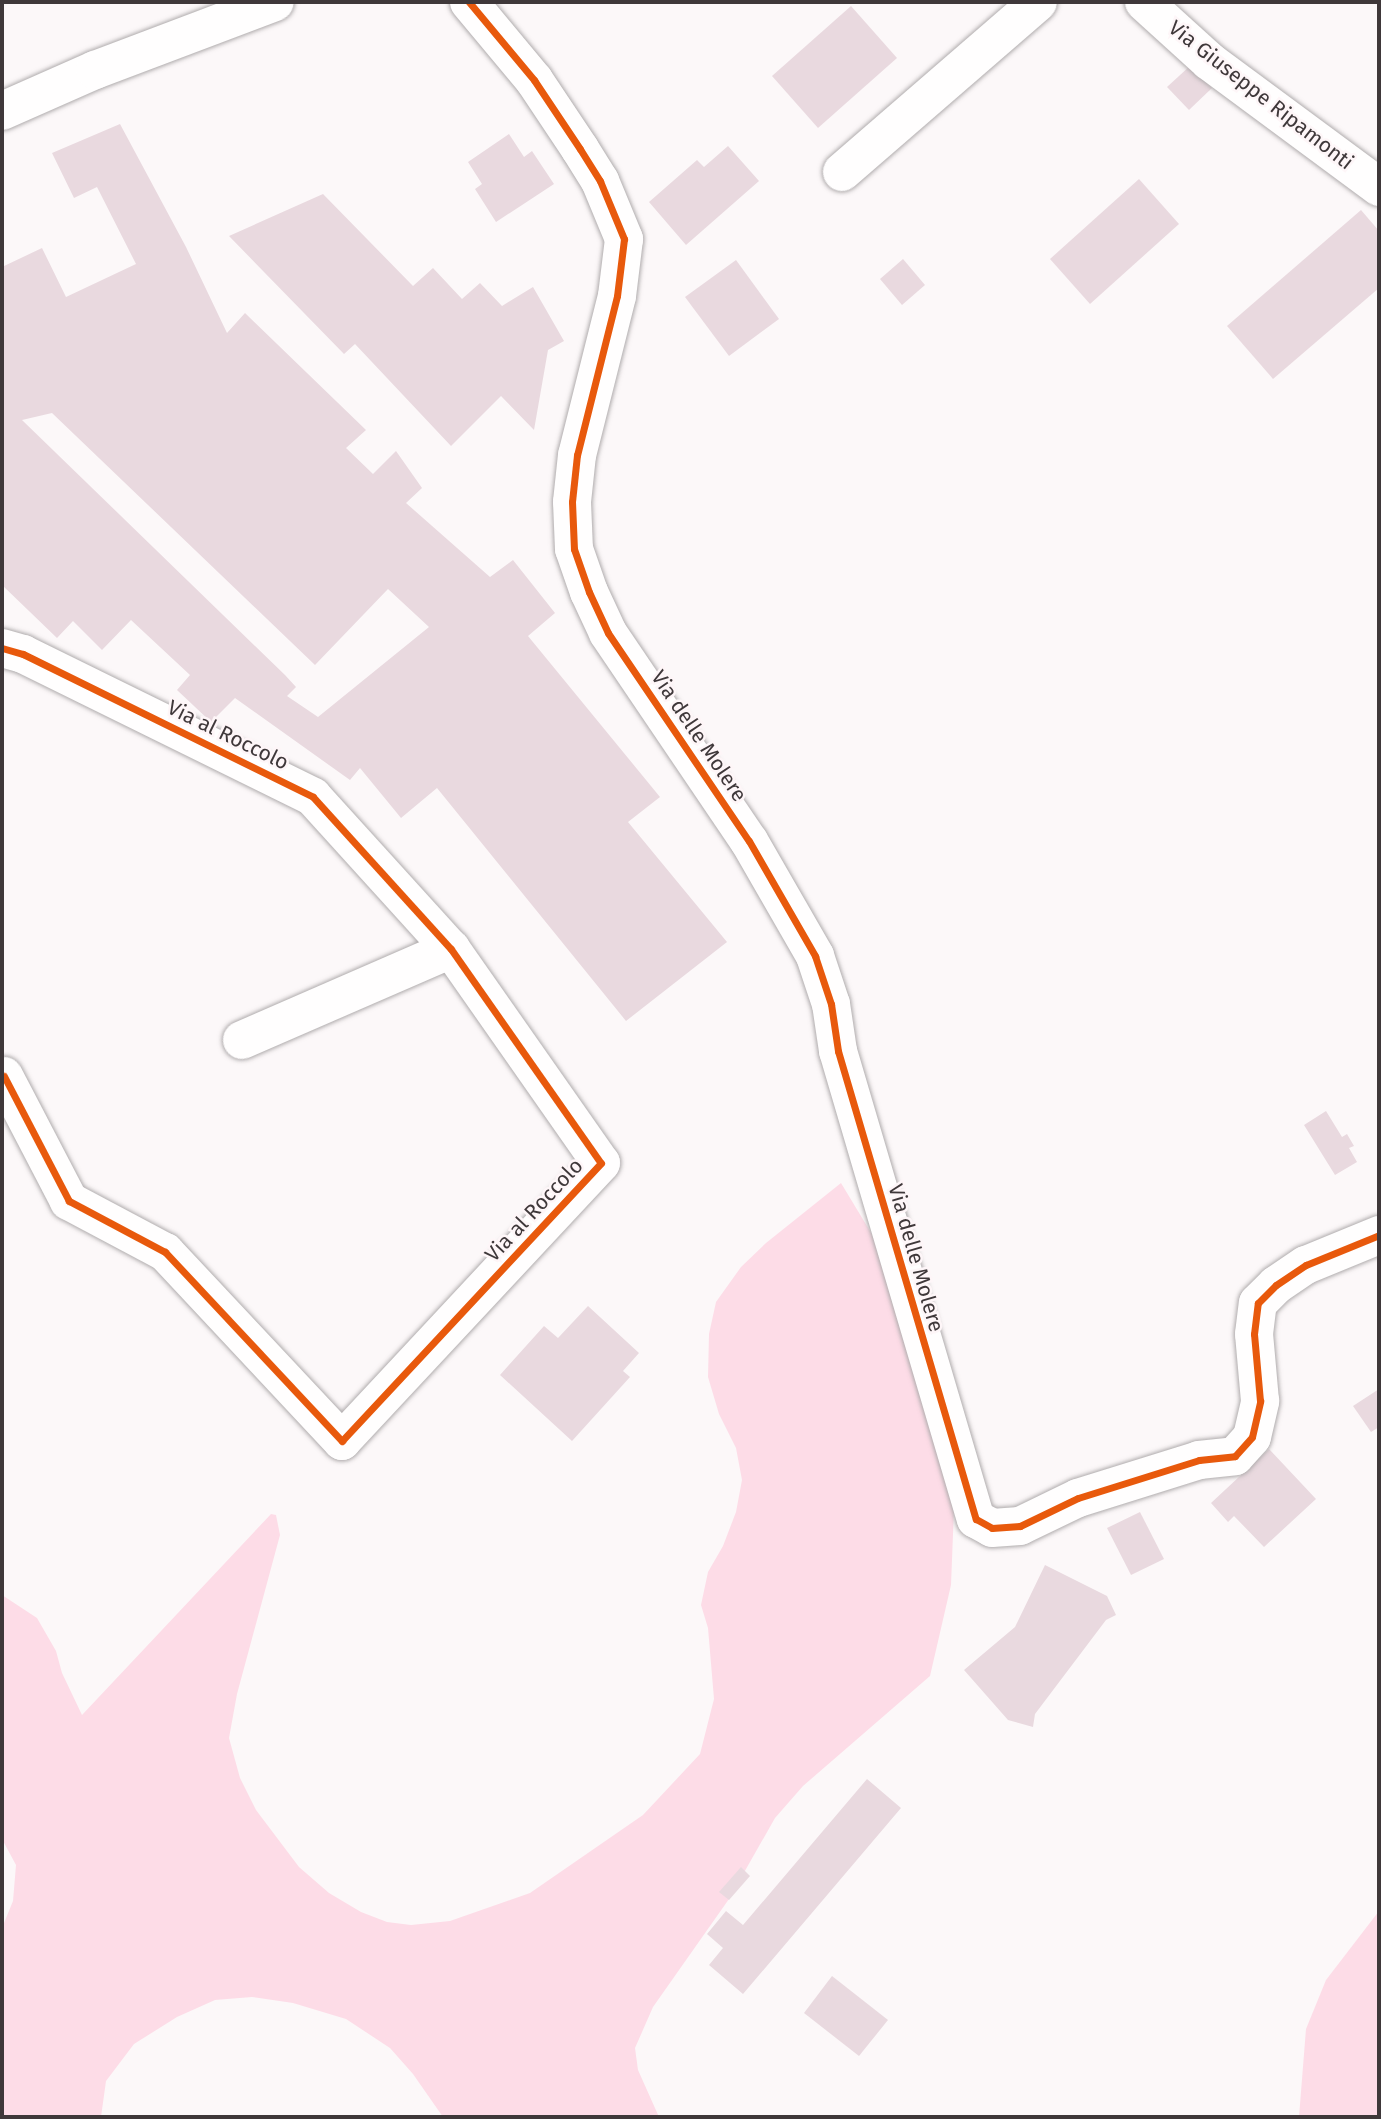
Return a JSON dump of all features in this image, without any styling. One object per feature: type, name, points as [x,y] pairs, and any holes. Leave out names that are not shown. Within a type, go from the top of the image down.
[{"type":"street","points":[[2,110],[95,70],[275,2]]},
{"type":"street","name":"Via delle Molere","points":[[470,2],[534,80],[600,181],[624,239],[617,296],[577,455],[572,502],[574,549],[589,592],[608,633],[742,830],[814,956],[831,1004],[838,1052],[973,1513],[987,1527],[1005,1529],[1020,1526],[1078,1498],[1199,1460],[1235,1455],[1252,1437],[1257,1424],[1260,1401],[1254,1334],[1258,1303],[1276,1284],[1306,1265],[1379,1235]]},
{"type":"street","points":[[842,172],[1038,2]]},
{"type":"street","name":"Via Giuseppe Ripamonti","points":[[1144,2],[1209,61],[1379,187]]},
{"type":"street","name":"Via al Roccolo","points":[[2,648],[23,654],[313,797],[451,949],[601,1163],[342,1441],[165,1252],[69,1201],[4,1076]]},
{"type":"street","points":[[242,1040],[451,949]]},
{"type":"shaded area","points":[[841,1183],[873,1236],[954,1509],[951,1585],[930,1676],[803,1786],[775,1818],[729,1899],[653,2007],[635,2048],[638,2070],[659,2117],[443,2117],[413,2074],[390,2048],[346,2019],[293,2003],[252,1997],[215,2000],[177,2017],[134,2044],[106,2081],[101,2117],[2,2117],[2,1928],[13,1901],[16,1865],[2,1839],[2,1595],[37,1618],[56,1651],[62,1673],[82,1715],[271,1514],[276,1515],[280,1535],[237,1694],[229,1738],[240,1778],[256,1810],[299,1867],[329,1893],[361,1912],[387,1922],[411,1925],[450,1921],[530,1893],[643,1815],[700,1754],[714,1699],[708,1628],[701,1605],[708,1572],[723,1546],[736,1512],[742,1480],[736,1448],[719,1414],[708,1377],[709,1334],[716,1302],[741,1267],[766,1243]]},
{"type":"shaded area","points":[[1379,1911],[1379,2117],[1299,2117],[1306,2029],[1326,1980]]},
{"type":"building","points":[[851,6],[897,58],[818,128],[772,76]]},
{"type":"building","points":[[1191,65],[1212,88],[1189,110],[1167,87]]},
{"type":"building","points":[[120,124],[186,247],[227,333],[245,313],[366,430],[346,448],[373,474],[396,451],[422,488],[406,503],[490,577],[513,560],[555,613],[528,636],[660,797],[628,822],[727,942],[626,1021],[437,788],[401,818],[360,768],[350,780],[235,698],[211,722],[177,690],[190,675],[131,620],[102,650],[73,621],[57,638],[2,585],[2,267],[42,248],[66,297],[136,264],[97,187],[74,198],[52,153]],"holes":[[[52,413],[315,665],[388,589],[429,627],[318,717],[287,696],[296,687],[285,675],[22,420]]]},
{"type":"building","points":[[509,134],[524,157],[532,151],[554,184],[496,222],[475,189],[482,184],[468,162]]},
{"type":"building","points":[[728,146],[759,181],[686,245],[649,202],[697,160],[704,167]]},
{"type":"building","points":[[1139,179],[1179,224],[1090,304],[1050,259]]},
{"type":"building","points":[[323,194],[413,286],[433,268],[462,299],[480,283],[502,306],[533,287],[564,341],[548,350],[534,430],[501,396],[451,446],[355,344],[344,354],[229,236]]},
{"type":"building","points":[[1361,210],[1379,231],[1379,288],[1273,379],[1227,326]]},
{"type":"building","points":[[903,259],[925,285],[902,305],[880,279]]},
{"type":"building","points":[[736,260],[779,319],[729,356],[685,297]]},
{"type":"building","points":[[1326,1111],[1342,1137],[1347,1134],[1354,1146],[1349,1148],[1357,1162],[1335,1175],[1304,1125]]},
{"type":"building","points":[[588,1306],[639,1353],[623,1371],[630,1377],[572,1441],[500,1375],[544,1326],[558,1338]]},
{"type":"building","points":[[1379,1389],[1379,1427],[1371,1432],[1353,1406]]},
{"type":"building","points":[[1269,1449],[1316,1499],[1264,1547],[1234,1516],[1228,1522],[1211,1503]]},
{"type":"building","points":[[1140,1512],[1164,1559],[1131,1575],[1107,1528]]},
{"type":"building","points":[[1045,1565],[1107,1596],[1116,1615],[1106,1620],[1035,1714],[1033,1727],[1008,1720],[964,1670],[1015,1627]]},
{"type":"building","points":[[867,1779],[901,1808],[743,1994],[709,1965],[723,1948],[707,1934],[726,1911],[743,1925]]},
{"type":"building","points":[[741,1867],[750,1876],[729,1900],[719,1892]]},
{"type":"building","points":[[832,1976],[888,2020],[859,2056],[804,2013]]},
{"type":"cycle path","points":[[469,2],[534,80],[580,149],[600,181],[624,239],[617,296],[577,455],[572,502],[574,549],[589,592],[608,633],[749,841],[815,956],[831,1004],[838,1051],[976,1519],[992,1528],[1020,1526],[1078,1498],[1199,1460],[1235,1456],[1252,1437],[1260,1401],[1254,1334],[1258,1303],[1276,1285],[1306,1265],[1379,1235]]},
{"type":"cycle path","points":[[2,648],[23,654],[313,797],[451,949],[601,1163],[342,1441],[165,1252],[69,1201],[4,1076]]}]
